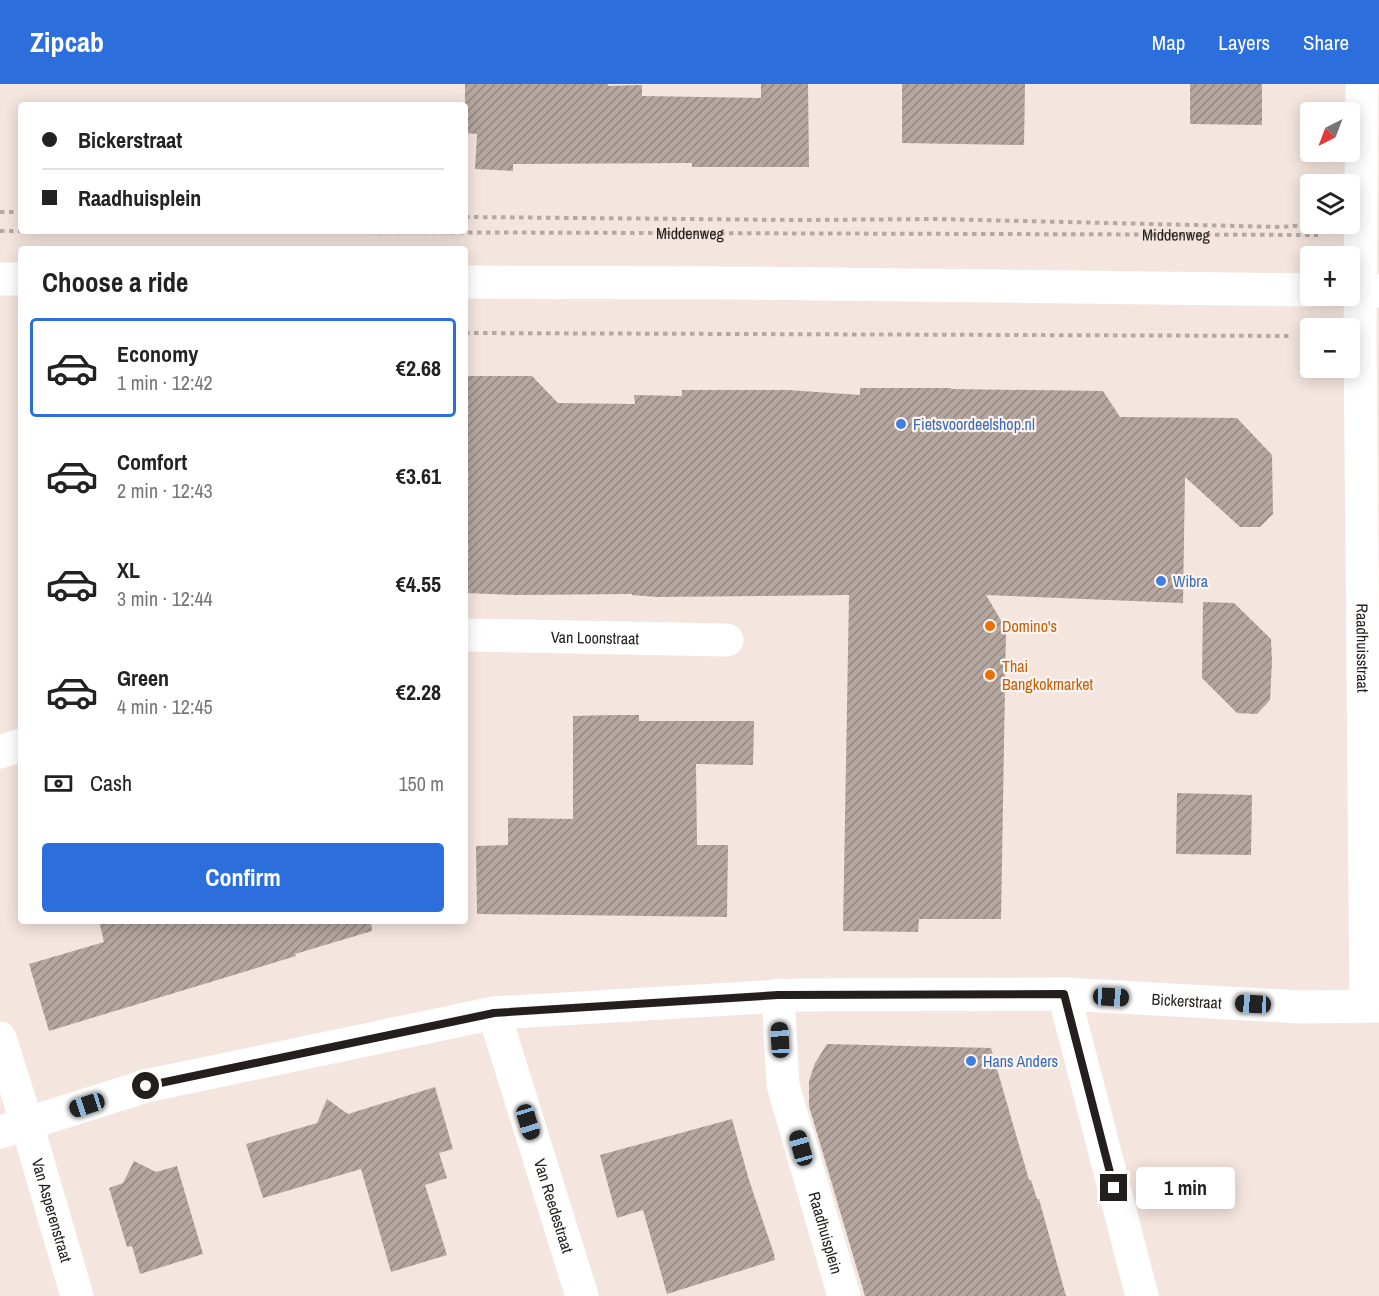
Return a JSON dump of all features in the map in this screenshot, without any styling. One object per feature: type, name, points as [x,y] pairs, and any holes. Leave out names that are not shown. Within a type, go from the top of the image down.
[{"type":"street","name":"Raadhuisstraat","points":[[1362,84],[1363,291],[1360,334],[1372,1006]]},
{"type":"street","points":[[0,279],[18,279]]},
{"type":"street","points":[[468,282],[1300,290]]},
{"type":"street","name":"Van Loonstraat","points":[[468,635],[727,640]]},
{"type":"street","points":[[0,752],[18,746]]},
{"type":"street","points":[[1064,994],[1142,1296]]},
{"type":"street","name":"Bickerstraat","points":[[14,1128],[146,1086],[494,1013],[778,995],[1064,994],[1300,1007],[1372,1006]]},
{"type":"street","name":"Raadhuisplein","points":[[778,995],[783,1085],[844,1296]]},
{"type":"street","name":"Van Reedestraat","points":[[494,1013],[582,1296]]},
{"type":"street","points":[[0,1038],[14,1128]]},
{"type":"street","name":"Van Asperenstraat","points":[[14,1128],[77,1296]]},
{"type":"path","points":[[0,212],[18,212]]},
{"type":"path","points":[[468,217],[936,219],[1300,225]]},
{"type":"path","name":"Middenweg","points":[[0,231],[18,231]]},
{"type":"path","name":"Middenweg","points":[[468,232],[1361,234]]},
{"type":"path","points":[[468,333],[1292,336]]},
{"type":"building","points":[[465,84],[642,85],[642,96],[761,98],[761,84],[808,84],[809,167],[692,167],[692,163],[513,164],[513,171],[475,169],[477,134],[468,133],[468,102],[465,102]]},
{"type":"building","points":[[902,84],[1025,84],[1024,145],[902,143]]},
{"type":"building","points":[[1190,84],[1262,84],[1262,125],[1190,124]]},
{"type":"building","points":[[468,376],[532,376],[558,403],[635,404],[634,395],[682,396],[682,390],[788,390],[860,395],[860,388],[1103,391],[1120,417],[1237,418],[1272,455],[1273,514],[1260,527],[1240,527],[1185,477],[1183,603],[986,595],[1006,629],[1001,919],[919,919],[918,932],[843,931],[849,595],[657,597],[632,594],[468,593]]},
{"type":"building","points":[[1203,602],[1234,603],[1271,639],[1270,700],[1257,714],[1237,713],[1202,678]]},
{"type":"building","points":[[639,715],[639,721],[754,721],[753,765],[696,764],[697,845],[728,845],[727,917],[477,914],[476,846],[508,845],[508,818],[573,819],[573,716]]},
{"type":"building","points":[[1177,793],[1252,795],[1251,855],[1176,854]]},
{"type":"building","points":[[100,924],[371,924],[372,931],[49,1031],[29,964],[104,942]]},
{"type":"building","points":[[827,1044],[991,1048],[1029,1180],[1039,1199],[1066,1296],[865,1296],[809,1106],[809,1081],[815,1063]]},
{"type":"building","points":[[435,1087],[453,1149],[439,1153],[447,1178],[425,1185],[447,1255],[391,1272],[361,1169],[263,1198],[246,1144],[317,1123],[327,1099],[348,1114]]},
{"type":"building","points":[[732,1119],[775,1260],[667,1294],[643,1210],[617,1218],[600,1155]]},
{"type":"building","points":[[134,1161],[156,1172],[177,1166],[203,1254],[140,1274],[132,1246],[127,1247],[109,1188],[123,1183]]},
{"type":"place","name":"Fietsvoordeelshop.nl","points":[[901,424]]},
{"type":"place","name":"Wibra","points":[[1161,581]]},
{"type":"place","name":"Domino's","points":[[990,626]]},
{"type":"place","name":"Thai Bangkokmarket","points":[[990,675]]},
{"type":"place","name":"Hans Anders","points":[[971,1061]]},
{"type":"route","points":[[146,1086],[494,1013],[778,995],[1064,994],[1114,1188]]}]
